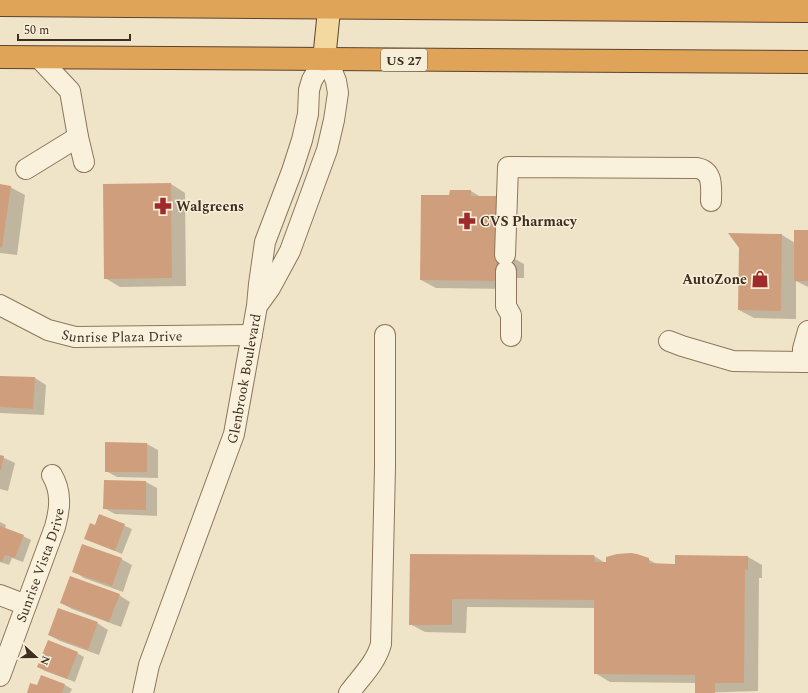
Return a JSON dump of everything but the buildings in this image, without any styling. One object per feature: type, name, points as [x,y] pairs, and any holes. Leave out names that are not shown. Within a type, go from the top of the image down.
[{"type":"highway","points":[[470,0],[493,8]]},
{"type":"highway","points":[[0,4],[45,2],[329,4],[493,8],[666,5],[808,11]]},
{"type":"highway","name":"US 27","points":[[0,57],[808,62]]},
{"type":"main road","points":[[324,60],[329,4]]},
{"type":"street","points":[[38,57],[70,91],[84,162]]},
{"type":"street","name":"Glenbrook Boulevard","points":[[143,693],[149,665],[234,434],[257,306],[265,242],[302,140],[308,114],[309,90],[312,80],[324,60]]},
{"type":"street","points":[[257,306],[274,282],[290,251],[327,150],[334,120],[338,92],[332,71],[324,60]]},
{"type":"street","points":[[26,169],[78,137]]},
{"type":"street","points":[[511,336],[511,315],[506,306],[508,167],[698,168],[705,170],[710,176],[711,201]]},
{"type":"street","name":"Sunrise Plaza Drive","points":[[0,305],[48,330],[75,337],[252,335]]},
{"type":"street","points":[[669,341],[733,361],[806,362],[803,349],[808,331]]},
{"type":"street","points":[[349,693],[377,655],[381,644],[385,475],[386,335]]},
{"type":"street","name":"Sunrise Vista Drive","points":[[0,676],[58,517],[60,494],[57,483],[52,476]]},
{"type":"street","points":[[0,595],[26,605]]},
{"type":"place","name":"Walgreens","points":[[163,206]]},
{"type":"place","name":"CVS Pharmacy","points":[[467,221]]},
{"type":"place","name":"AutoZone","points":[[760,279]]}]
